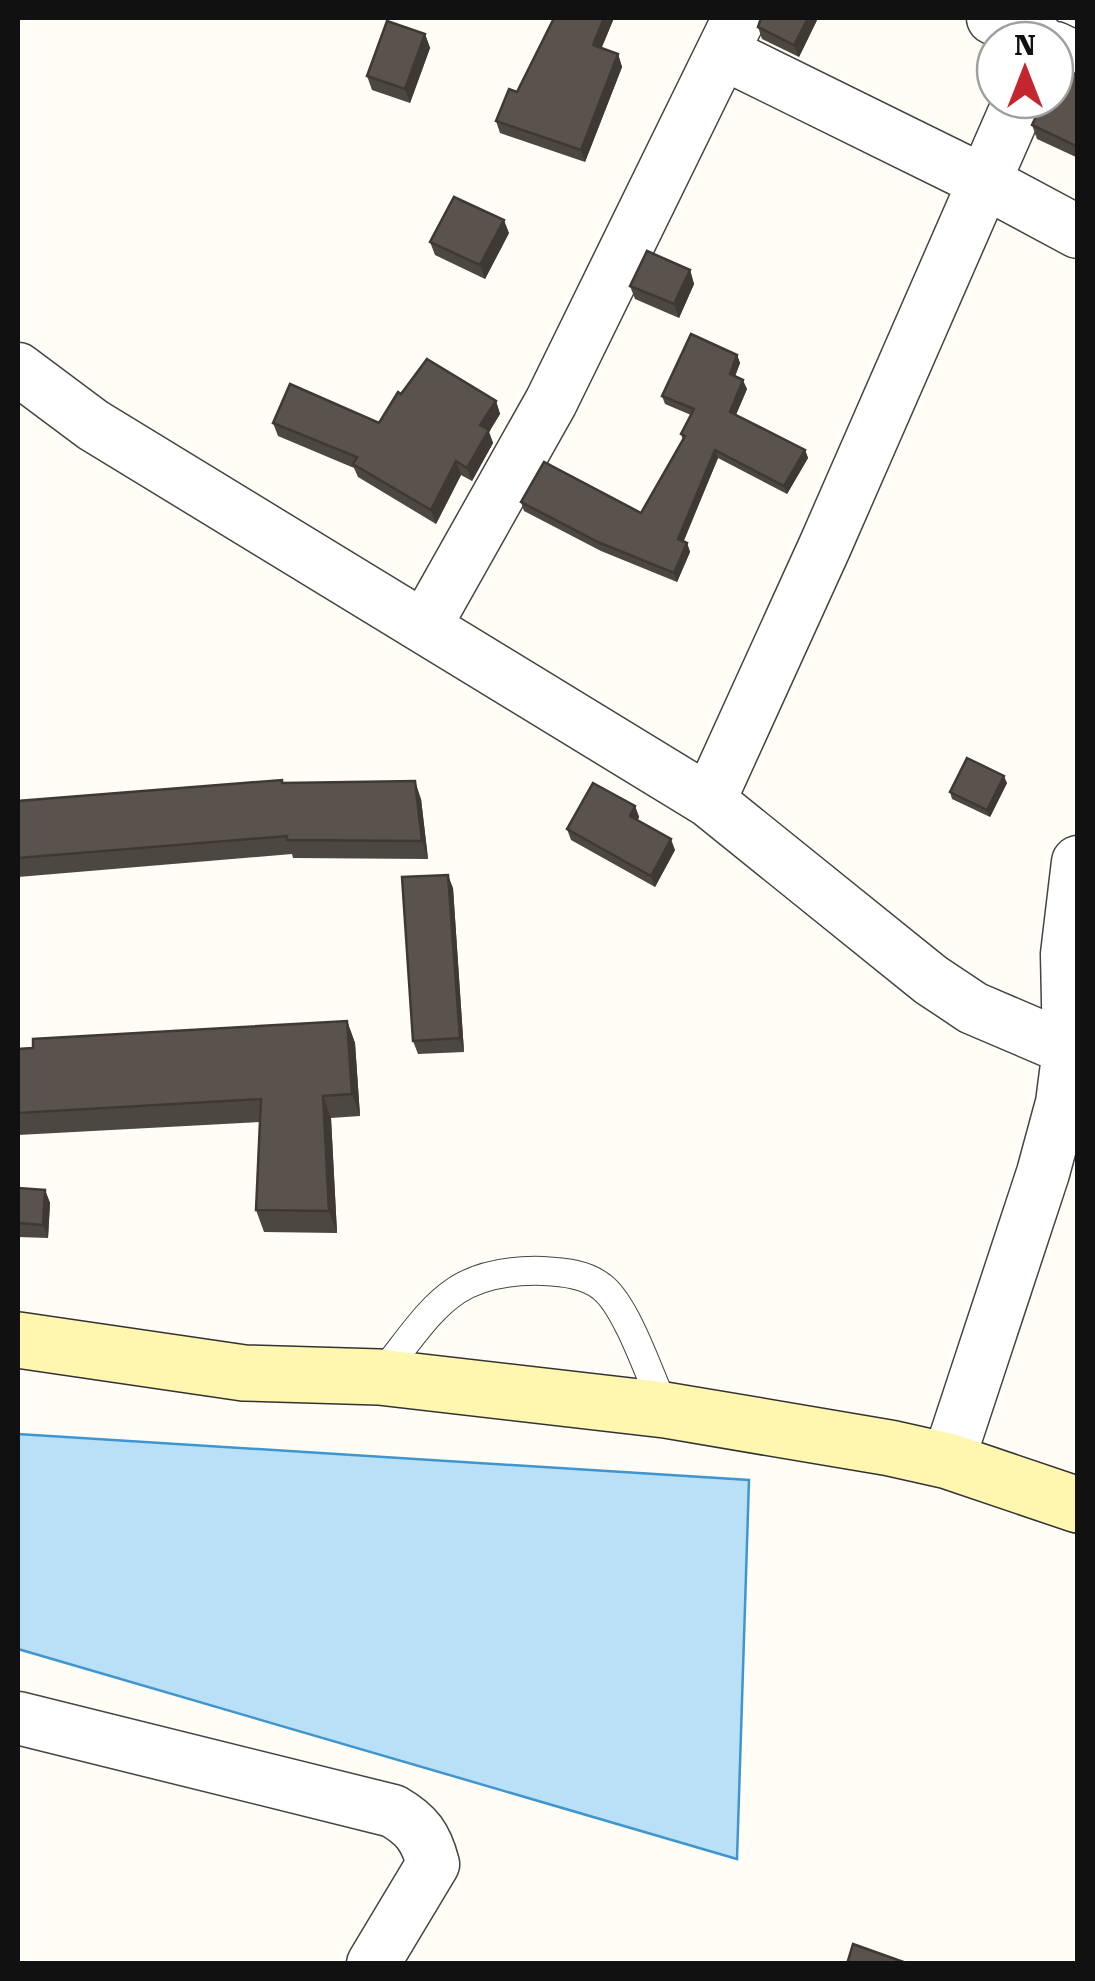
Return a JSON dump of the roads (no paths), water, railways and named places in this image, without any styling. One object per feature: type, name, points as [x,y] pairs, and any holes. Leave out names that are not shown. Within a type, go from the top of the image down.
[{"type":"main road","points":[[18,1340],[244,1373],[379,1377],[665,1410],[948,1461],[1078,1504]]},
{"type":"street","points":[[426,626],[552,402],[731,35],[1078,232]]},
{"type":"street","points":[[708,801],[826,546],[1011,120]]},
{"type":"street","points":[[18,369],[94,426],[708,801],[931,980],[973,1008],[1069,1049]]},
{"type":"street","points":[[948,1461],[1062,1103],[1069,1049],[1068,954],[1078,862]]},
{"type":"street","points":[[18,1718],[393,1811],[414,1823],[427,1841],[432,1864],[372,1964]]},
{"type":"lane","points":[[379,1377],[448,1294],[476,1278],[510,1270],[568,1272],[602,1286],[620,1308],[665,1410]]},
{"type":"water","points":[[18,1434],[749,1480],[737,1859],[18,1649]]}]
